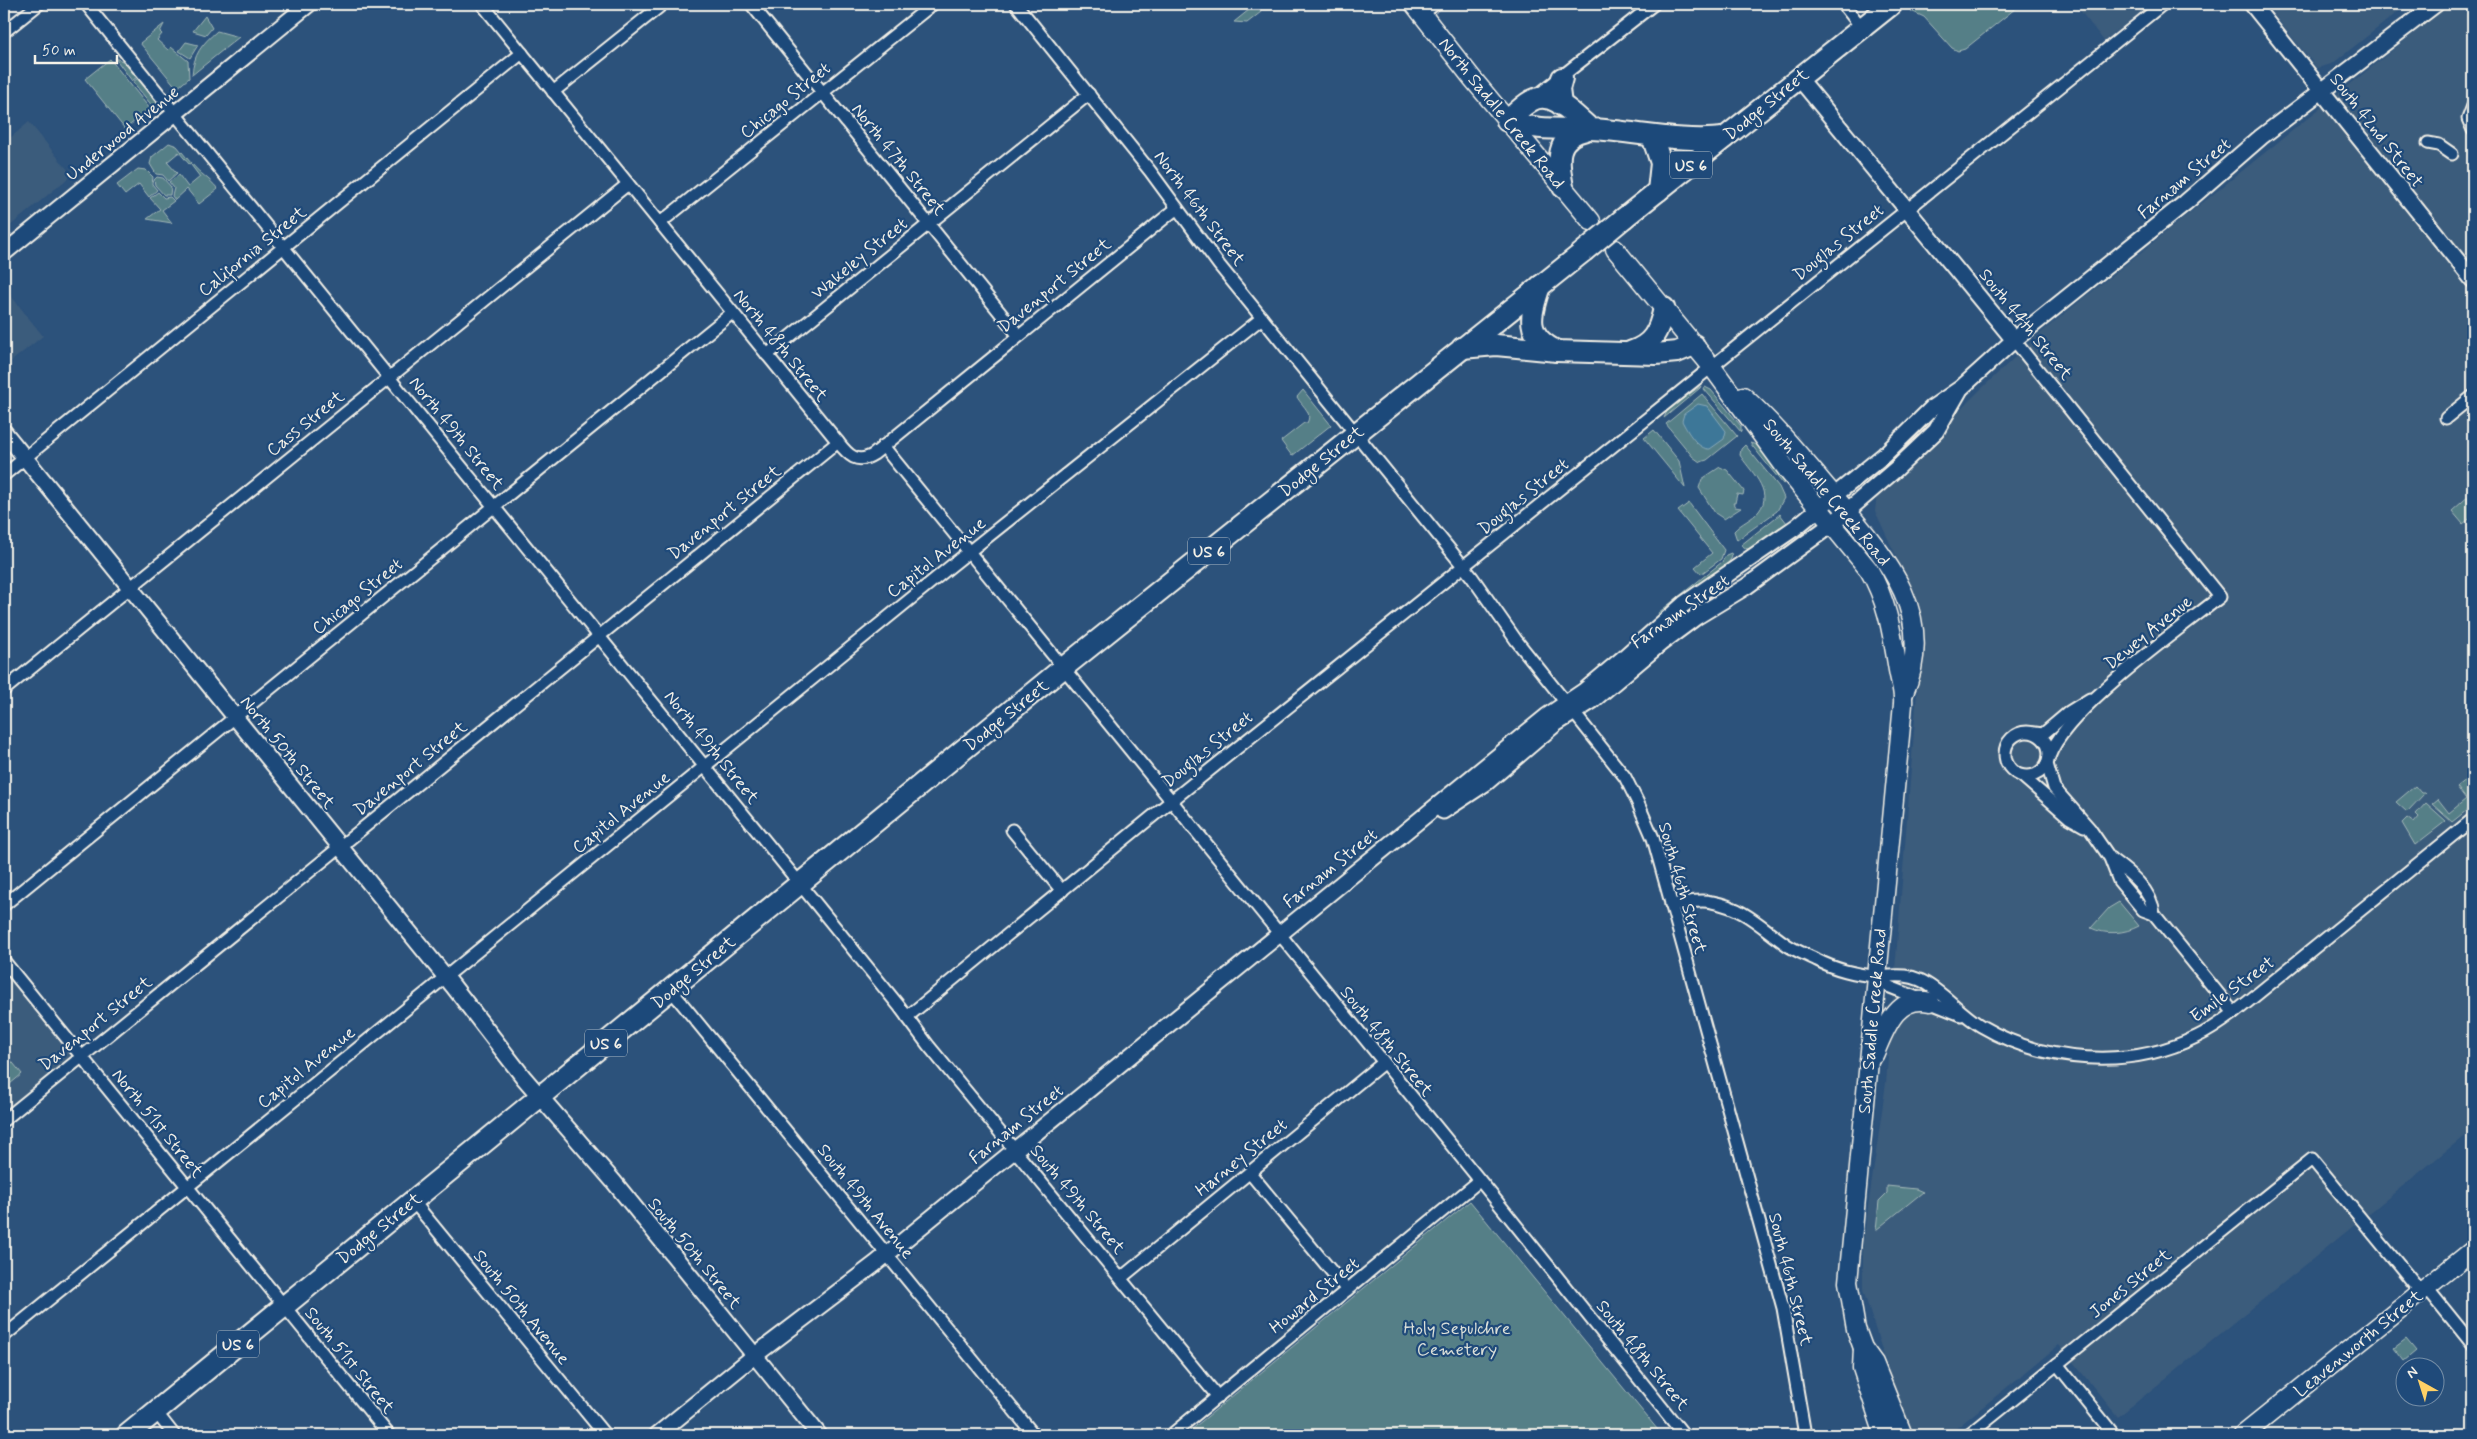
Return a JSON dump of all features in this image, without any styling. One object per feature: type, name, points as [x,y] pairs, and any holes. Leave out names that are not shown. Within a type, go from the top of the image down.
[{"type":"highway","name":"Dodge Street","points":[[127,1435],[1063,668],[1892,4]]},
{"type":"highway","points":[[1562,78],[1559,89],[1562,105]]},
{"type":"highway","points":[[1507,121],[1532,100],[1548,99],[1562,105],[1591,129]]},
{"type":"highway","points":[[1507,121],[1529,127],[1591,129],[1692,140],[1724,138]]},
{"type":"highway","points":[[1563,187],[1559,162],[1560,151],[1565,142],[1574,134],[1591,129]]},
{"type":"highway","points":[[1652,136],[1661,163],[1658,191]]},
{"type":"highway","points":[[1540,286],[1531,310],[1531,323],[1540,339],[1557,351]]},
{"type":"highway","points":[[1625,354],[1642,348],[1655,337],[1664,308]]},
{"type":"highway","points":[[1462,348],[1496,344],[1557,351],[1625,354],[1674,353],[1694,345]]},
{"type":"main road","name":"Underwood Avenue","points":[[4,253],[309,4]]},
{"type":"main road","name":"South 42nd Street","points":[[2252,4],[2473,280]]},
{"type":"main road","name":"Farnam Street","points":[[1570,708],[1684,604],[1765,550],[1834,496],[1884,454],[1932,408],[1961,388],[2014,340],[2185,203],[2262,137],[2436,4]]},
{"type":"main road","name":"North Saddle Creek Road","points":[[1424,7],[1507,121],[1591,221]]},
{"type":"main road","name":"South 44th Street","points":[[1799,78],[1908,208],[2014,340]]},
{"type":"main road","name":"South Saddle Creek Road","points":[[1615,249],[1712,367],[1788,471],[1869,570],[1878,586],[1890,619],[1899,676],[1904,692]]},
{"type":"main road","name":"South Saddle Creek Road","points":[[1712,367],[1774,425],[1848,511],[1887,560],[1908,604],[1916,645],[1913,672],[1904,692],[1900,756],[1876,976],[1848,1274],[1852,1308],[1863,1348],[1862,1368],[1884,1435]]},
{"type":"main road","name":"Farnam Street","points":[[657,1435],[754,1356],[887,1255],[1547,716],[1592,701],[1661,643],[1696,617],[1747,586],[1832,524],[1936,431],[1961,388]]},
{"type":"main road","name":"North 50th Street","points":[[4,432],[445,976],[540,1097]]},
{"type":"main road","points":[[1868,1067],[1888,1024],[1899,1008],[1916,1001],[1930,1002]]},
{"type":"main road","name":"South 50th Street","points":[[540,1097],[614,1182],[819,1435]]},
{"type":"main road","name":"Leavenworth Street","points":[[2243,1435],[2473,1250]]},
{"type":"main road","name":"South Saddle Creek Road","points":[[1863,1348],[1874,1364],[1903,1435]]},
{"type":"street","points":[[4,32],[39,4]]},
{"type":"street","name":"North 49th Street","points":[[86,4],[800,884]]},
{"type":"street","name":"North 48th Street","points":[[482,4],[850,456],[860,460],[867,458],[883,446]]},
{"type":"street","points":[[553,92],[663,4]]},
{"type":"street","name":"North 47th Street","points":[[751,4],[1019,336]]},
{"type":"street","name":"Chicago Street","points":[[660,223],[933,4]]},
{"type":"street","name":"North 46th Street","points":[[1016,4],[1154,176],[1213,258],[1356,433]]},
{"type":"street","points":[[1532,100],[1546,86],[1562,78],[1654,4]]},
{"type":"street","points":[[1843,4],[1862,28]]},
{"type":"street","name":"Douglas Street","points":[[908,1018],[1170,802],[2162,4]]},
{"type":"street","name":"California Street","points":[[4,475],[522,53]]},
{"type":"street","name":"Wakeley Street","points":[[767,355],[1089,94]]},
{"type":"street","points":[[2473,106],[2468,119],[2473,130]]},
{"type":"street","points":[[2428,143],[2439,145],[2452,154]]},
{"type":"street","name":"Cass Street","points":[[4,690],[628,184]]},
{"type":"street","name":"Davenport Street","points":[[883,446],[1177,208]]},
{"type":"street","name":"Chicago Street","points":[[4,905],[732,313]]},
{"type":"street","name":"Capitol Avenue","points":[[4,1336],[445,976],[1262,318]]},
{"type":"street","name":"South 44th Street","points":[[2014,340],[2220,597]]},
{"type":"street","points":[[2446,418],[2473,396]]},
{"type":"street","name":"South 46th Street","points":[[1356,433],[1463,567],[1516,640],[1625,777],[1637,800],[1652,838],[1783,1308],[1805,1435]]},
{"type":"street","name":"Davenport Street","points":[[4,1120],[838,442]]},
{"type":"street","points":[[883,446],[1063,668]]},
{"type":"street","name":"Dewey Avenue","points":[[2048,761],[2059,737],[2098,695],[2220,597]]},
{"type":"street","name":"South 48th Street","points":[[1063,668],[1684,1435]]},
{"type":"street","name":"Dewey Avenue","points":[[2034,733],[2043,734],[2069,712],[2098,695]]},
{"type":"street","points":[[2048,761],[2036,775],[2022,776],[2015,774],[2006,762],[2005,748],[2008,742],[2020,733],[2034,733],[2046,743],[2054,788],[2090,829],[2110,858],[2120,881],[2142,910],[2154,914],[2234,1013]]},
{"type":"street","points":[[2022,776],[2070,818],[2090,829]]},
{"type":"street","name":"Emile Street","points":[[1876,976],[1890,987],[1969,1018],[2006,1038],[2041,1050],[2074,1056],[2103,1058],[2139,1054],[2176,1045],[2195,1038],[2234,1013],[2473,820]]},
{"type":"street","points":[[1012,830],[1062,891]]},
{"type":"street","name":"South 49th Street","points":[[800,884],[1218,1397]]},
{"type":"street","name":"Emile Street","points":[[1671,905],[1711,901],[1732,907],[1750,915],[1788,945],[1824,964],[1876,976],[1899,974],[1921,981],[1943,996],[1969,1018]]},
{"type":"street","name":"North 51st Street","points":[[4,961],[284,1306]]},
{"type":"street","name":"South 49th Avenue","points":[[671,990],[1034,1435]]},
{"type":"street","name":"Harney Street","points":[[1121,1278],[1383,1063]]},
{"type":"street","name":"Jones Street","points":[[1969,1435],[2312,1159],[2424,1290]]},
{"type":"street","points":[[1250,1173],[1347,1290]]},
{"type":"street","name":"Howard Street","points":[[1171,1435],[1479,1181]]},
{"type":"street","name":"South 50th Avenue","points":[[413,1201],[605,1435]]},
{"type":"street","points":[[2424,1290],[2473,1345]]},
{"type":"street","name":"South 51st Street","points":[[284,1306],[389,1435]]},
{"type":"street","points":[[2057,1364],[2114,1435]]},
{"type":"street","points":[[156,1412],[174,1435]]},
{"type":"shaded area","points":[[2075,4],[2151,4],[2104,41]]},
{"type":"shaded area","points":[[2265,4],[2408,4],[2332,64],[2317,68]]},
{"type":"shaded area","points":[[2450,4],[2458,4],[2473,22],[2473,1129],[2118,1417],[2059,1345],[1948,1435],[1909,1435],[1863,1290],[1863,1242],[1886,1083],[1922,631],[1897,558],[1875,511],[1877,493],[1981,389],[2044,330]]},
{"type":"shaded area","points":[[29,122],[72,175],[4,231],[4,143]]},
{"type":"shaded area","points":[[4,287],[43,336],[4,367]]},
{"type":"shaded area","points":[[1698,404],[1707,406],[1726,431],[1724,439],[1710,449],[1697,443],[1682,421],[1684,414]]},
{"type":"shaded area","points":[[4,971],[73,1056],[4,1112]]},
{"type":"green space","points":[[1919,4],[2021,4],[1965,49],[1958,51],[1952,48],[1924,17],[1911,11]]},
{"type":"green space","points":[[1255,5],[1261,12],[1247,23],[1234,22]]},
{"type":"green space","points":[[205,16],[212,28],[206,35],[193,31]]},
{"type":"green space","points":[[164,24],[160,32],[162,34],[157,40],[168,50],[171,47],[188,61],[189,78],[177,88],[140,43]]},
{"type":"green space","points":[[217,31],[239,37],[192,75],[194,61],[199,50]]},
{"type":"green space","points":[[186,42],[198,45],[190,58],[179,51]]},
{"type":"green space","points":[[115,58],[125,62],[137,77],[132,81]]},
{"type":"green space","points":[[110,59],[150,109],[125,129],[85,79]]},
{"type":"green space","points":[[138,78],[158,102],[153,107],[133,82]]},
{"type":"green space","points":[[169,143],[177,146],[191,163],[189,164],[179,152],[167,162],[177,173],[168,181],[163,175],[156,174],[150,164],[152,157]]},
{"type":"green space","points":[[192,164],[218,189],[199,204],[187,189],[175,200],[172,196],[174,188],[169,182],[179,175],[188,187],[200,177]]},
{"type":"green space","points":[[138,169],[146,170],[153,177],[152,184],[157,190],[149,197],[139,184],[125,195],[117,185]]},
{"type":"green space","points":[[157,177],[163,178],[171,187],[170,195],[164,195],[155,185],[154,180]]},
{"type":"green space","points":[[158,192],[164,198],[170,197],[174,201],[162,210],[172,223],[147,219],[160,209],[150,198]]},
{"type":"green space","points":[[1701,386],[1700,388],[1664,418],[1668,409]]},
{"type":"green space","points":[[1705,387],[1711,390],[1741,426],[1741,432],[1704,389]]},
{"type":"green space","points":[[1303,390],[1331,425],[1292,456],[1281,441],[1304,423],[1307,423],[1308,412],[1297,397]]},
{"type":"green space","points":[[1702,394],[1737,436],[1707,460],[1700,462],[1693,457],[1666,424]]},
{"type":"green space","points":[[1654,430],[1679,461],[1685,488],[1644,438]]},
{"type":"green space","points":[[1750,443],[1757,445],[1787,481],[1783,484]]},
{"type":"green space","points":[[1745,445],[1779,487],[1784,498],[1777,511],[1737,540],[1734,531],[1759,511],[1764,496],[1759,481],[1740,455],[1741,449]]},
{"type":"green space","points":[[1720,467],[1727,470],[1744,491],[1743,495],[1737,494],[1735,503],[1733,503],[1735,507],[1741,508],[1724,519],[1715,513],[1699,488],[1702,479]]},
{"type":"green space","points":[[2471,494],[2473,497],[2473,516],[2463,524],[2452,511]]},
{"type":"green space","points":[[1689,503],[1724,550],[1721,559],[1701,574],[1695,567],[1712,553],[1678,511]]},
{"type":"green space","points":[[1780,514],[1787,523],[1753,548],[1747,549],[1741,545]]},
{"type":"green space","points":[[1731,553],[1732,557],[1727,565],[1660,616],[1658,613],[1722,562],[1726,555]]},
{"type":"green space","points":[[2473,774],[2471,780],[2473,783],[2472,806],[2452,822],[2432,804],[2438,799],[2449,813],[2466,799],[2457,787]]},
{"type":"green space","points":[[2415,786],[2421,793],[2425,793],[2407,812],[2396,802]]},
{"type":"green space","points":[[2426,803],[2446,821],[2415,845],[2402,823],[2407,818],[2414,823],[2419,817],[2416,814]]},
{"type":"green space","points":[[2119,902],[2139,926],[2115,933],[2091,928],[2109,908]]},
{"type":"green space","points":[[9,1058],[22,1074],[4,1089],[4,1062]]},
{"type":"green space","points":[[1887,1186],[1916,1189],[1923,1192],[1876,1230],[1879,1201],[1887,1193]]},
{"type":"green space","name":"Holy Sepulchre Cemetery","points":[[1470,1201],[1662,1435],[1185,1435]]},
{"type":"green space","points":[[2406,1339],[2416,1351],[2410,1356],[2400,1356],[2394,1348]]}]
